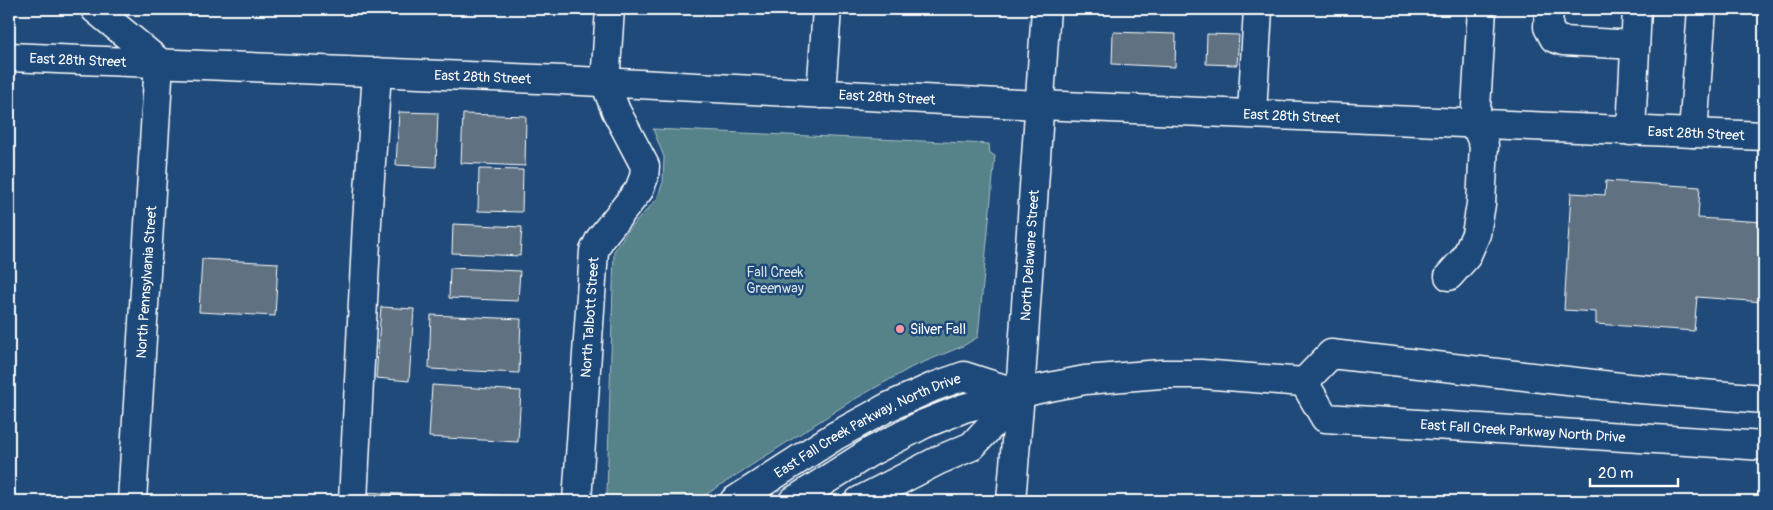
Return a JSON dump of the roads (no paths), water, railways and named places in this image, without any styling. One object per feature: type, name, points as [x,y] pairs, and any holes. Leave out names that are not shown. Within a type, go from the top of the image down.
[{"type":"street","points":[[95,9],[159,62]]},
{"type":"street","name":"North Talbott Street","points":[[577,501],[594,251],[600,238],[639,190],[644,177],[645,166],[616,111],[605,83],[610,9]]},
{"type":"street","points":[[822,94],[827,9]]},
{"type":"street","name":"North Delaware Street","points":[[1012,495],[1046,9]]},
{"type":"street","points":[[1252,113],[1258,9]]},
{"type":"street","points":[[1449,276],[1466,258],[1476,234],[1481,204],[1484,145],[1475,124],[1482,9]]},
{"type":"street","points":[[1550,9],[1548,27],[1554,38],[1635,45]]},
{"type":"street","points":[[1631,130],[1637,9]]},
{"type":"street","points":[[1693,133],[1702,9]]},
{"type":"street","name":"East 28th Street","points":[[9,57],[159,62],[1040,105],[1764,136]]},
{"type":"street","name":"North Pennsylvania Street","points":[[132,501],[159,62]]},
{"type":"street","points":[[353,501],[367,222],[377,72]]},
{"type":"street","points":[[793,501],[870,452],[924,424],[964,408],[1084,380],[1162,374],[1201,374],[1304,382],[1330,354],[1629,388],[1764,399]]},
{"type":"street","name":"East Fall Creek Parkway, North Drive","points":[[734,501],[835,436],[888,407],[933,387],[964,376],[1020,394]]},
{"type":"street","name":"East Fall Creek Parkway North Drive","points":[[1304,382],[1324,418],[1764,446]]},
{"type":"street","points":[[859,501],[931,464],[972,446],[1020,394]]},
{"type":"place","name":"Silver Fall","points":[[900,329]]},
{"type":"park label","name":"Fall Creek Greenway","points":[[775,280]]}]
